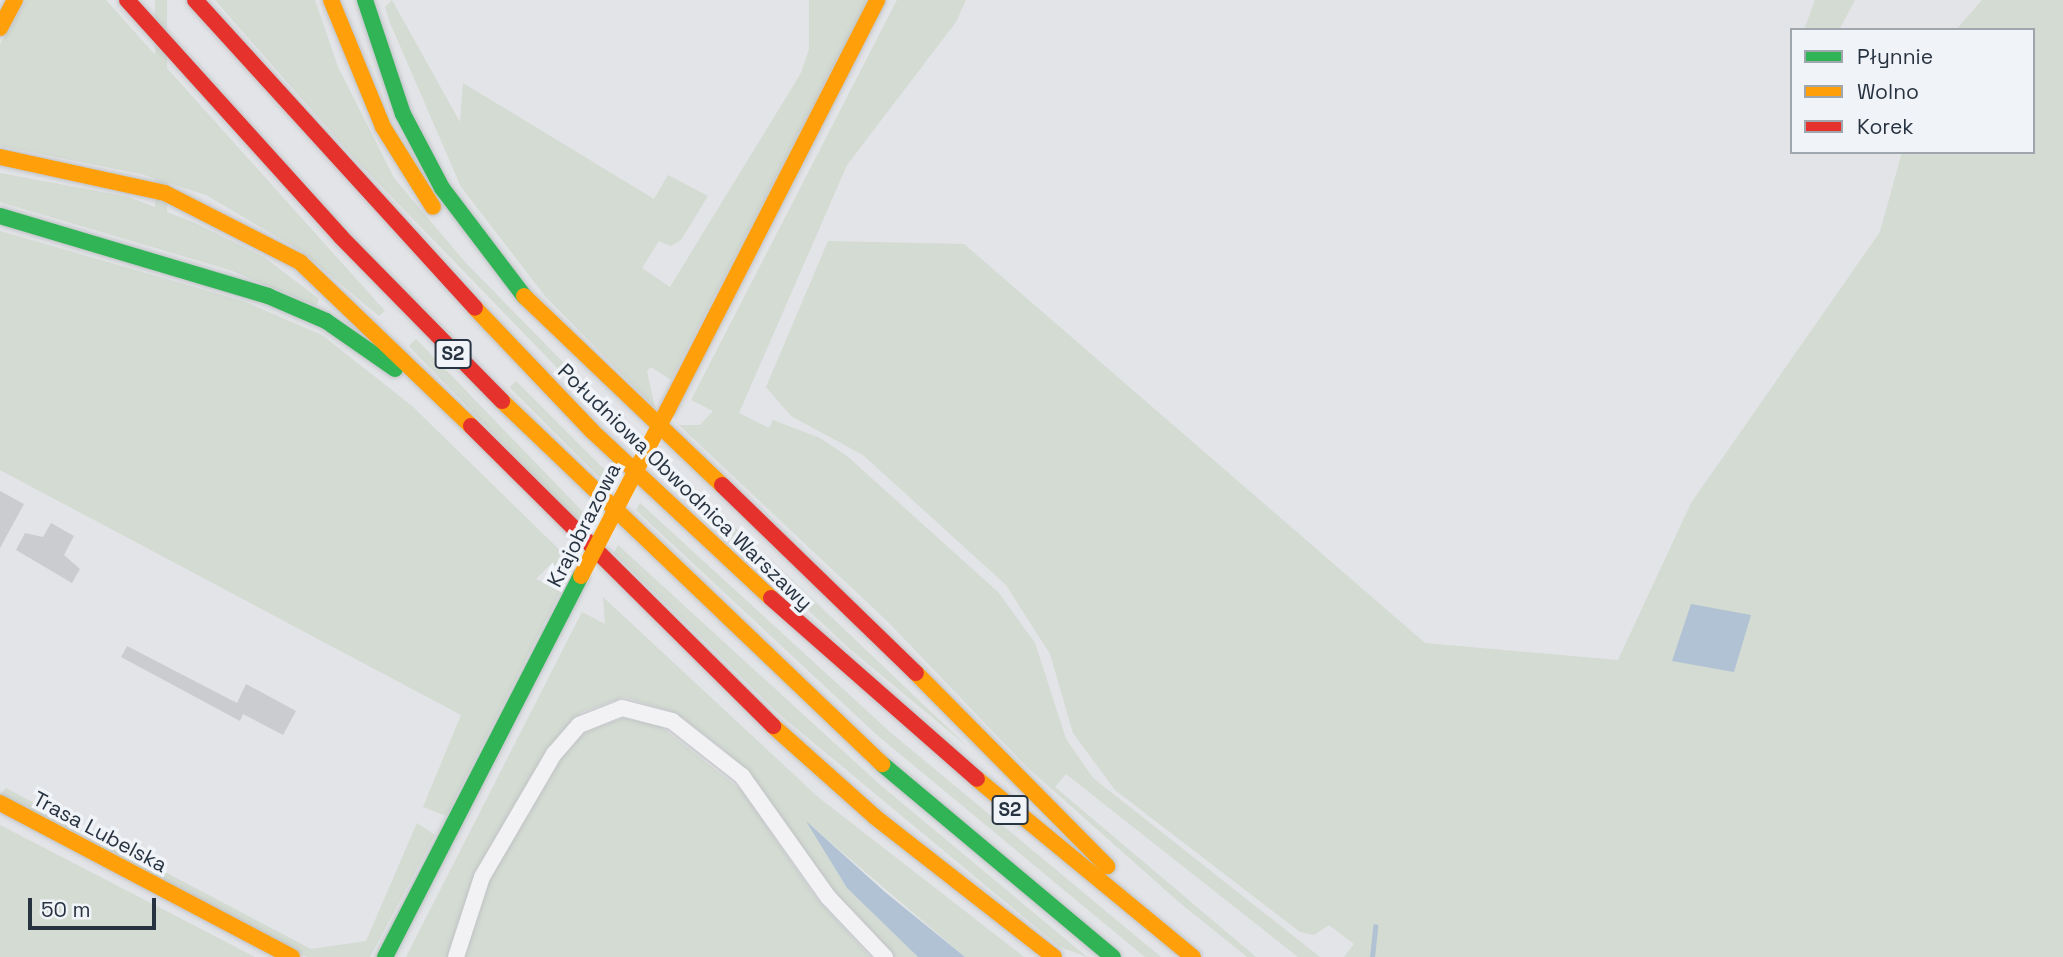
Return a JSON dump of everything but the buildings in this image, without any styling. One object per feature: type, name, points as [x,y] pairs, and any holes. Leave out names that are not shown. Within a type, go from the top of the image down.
[{"type":"main road","points":[[0,28],[15,0]]},
{"type":"main road","name":"S2","points":[[127,0],[351,247],[590,492],[862,747],[1113,957]]},
{"type":"main road","name":"Południowa Obwodnica Warszawy","points":[[195,0],[431,264],[601,440],[882,701],[1193,957]]},
{"type":"main road","points":[[331,0],[383,128],[431,204],[527,311],[622,394]]},
{"type":"main road","points":[[365,0],[403,114],[442,188],[520,292],[622,394],[870,626],[982,747],[1205,957]]},
{"type":"main road","name":"Krajobrazowa","points":[[385,957],[877,0]]},
{"type":"main road","points":[[0,157],[165,193],[255,234],[344,298],[452,412],[737,694],[875,817],[1054,957]]},
{"type":"main road","points":[[0,216],[216,278],[326,321],[452,412]]},
{"type":"main road","name":"Trasa Lubelska","points":[[0,803],[292,957]]},
{"type":"street","points":[[456,957],[482,877],[554,754],[579,725],[622,708],[672,721],[742,776],[828,897],[885,957]]},
{"type":"shaded area","points":[[26,0],[106,0],[385,311],[379,316],[301,251],[206,195],[141,174],[0,146],[0,44]]},
{"type":"shaded area","points":[[155,0],[167,0],[167,244],[155,244]]},
{"type":"shaded area","points":[[215,0],[315,0],[338,67],[394,178],[465,262],[638,439],[634,447],[353,157]]},
{"type":"shaded area","points":[[392,0],[460,122],[463,83],[654,199],[668,175],[708,196],[681,240],[671,246],[659,241],[642,268],[670,287],[801,73],[809,49],[809,0],[868,0],[671,380],[651,367],[647,371],[655,408],[545,296],[461,187],[391,25],[385,7]]},
{"type":"shaded area","points":[[897,0],[966,0],[956,22],[847,165],[739,413],[769,428],[773,420],[820,438],[847,456],[998,592],[1035,643],[1066,739],[1093,778],[1320,957],[1298,957],[1066,774],[1055,787],[1256,957],[1247,957],[1180,903],[1028,768],[888,622],[679,425],[700,425],[713,411],[691,400]]},
{"type":"shaded area","points":[[1815,0],[1855,0],[1840,28],[1805,28]]},
{"type":"shaded area","points":[[1982,0],[2063,0],[2063,957],[1344,957],[1354,944],[1329,925],[1314,935],[1300,932],[1115,790],[1073,733],[1050,654],[1006,585],[863,455],[791,416],[766,387],[828,241],[964,244],[1425,643],[1618,660],[1691,503],[1880,232],[1901,154],[2035,154],[2035,28],[1958,28]]},
{"type":"shaded area","points":[[0,173],[129,197],[195,223],[264,257],[319,299],[316,306],[230,270],[0,202]]},
{"type":"shaded area","points":[[0,231],[243,301],[322,335],[412,406],[574,564],[550,565],[536,579],[560,592],[446,816],[423,807],[461,715],[0,470]]},
{"type":"shaded area","points":[[416,339],[595,524],[587,531],[409,346]]},
{"type":"shaded area","points":[[516,381],[616,481],[610,488],[510,387]]},
{"type":"shaded area","points":[[661,460],[782,570],[969,748],[850,649],[657,469]]},
{"type":"shaded area","points":[[640,503],[890,732],[1161,957],[1145,957],[877,735],[636,510]]},
{"type":"shaded area","points":[[618,545],[878,783],[1087,957],[1060,947],[779,714],[614,553]]},
{"type":"shaded area","points":[[603,597],[818,797],[1024,957],[965,957],[808,823],[847,888],[918,957],[895,957],[848,908],[723,749],[676,713],[624,697],[582,712],[544,755],[473,879],[448,957],[406,957],[582,612],[605,624]]},
{"type":"shaded area","points":[[622,718],[659,725],[742,791],[816,898],[870,957],[464,957],[488,881],[551,769],[581,734]]},
{"type":"shaded area","points":[[6,788],[311,949],[366,941],[417,823],[435,835],[370,957],[307,957],[0,795]]},
{"type":"shaded area","points":[[0,825],[255,957],[0,957]]},
{"type":"water","points":[[1691,604],[1751,615],[1734,672],[1672,661]]},
{"type":"water","points":[[806,821],[885,892],[965,957],[918,957],[847,888]]},
{"type":"waterway","points":[[1372,957],[1375,926]]},
{"type":"traffic: fast","points":[[365,0],[403,114],[442,188],[524,296]]},
{"type":"traffic: fast","points":[[0,216],[268,296],[326,321],[395,369]]},
{"type":"traffic: fast","points":[[385,957],[581,576]]},
{"type":"traffic: fast","points":[[882,764],[1113,957]]},
{"type":"traffic: slow","points":[[0,28],[15,0]]},
{"type":"traffic: slow","points":[[331,0],[383,127],[433,207]]},
{"type":"traffic: slow","points":[[668,409],[877,0]]},
{"type":"traffic: slow","points":[[0,157],[165,193],[300,262],[471,426]]},
{"type":"traffic: slow","points":[[524,296],[722,485]]},
{"type":"traffic: slow","points":[[475,308],[592,431],[771,598]]},
{"type":"traffic: slow","points":[[502,401],[882,764]]},
{"type":"traffic: slow","points":[[581,576],[668,409]]},
{"type":"traffic: slow","points":[[916,673],[1107,866]]},
{"type":"traffic: slow","points":[[773,726],[875,817],[1054,957]]},
{"type":"traffic: slow","points":[[977,779],[1193,957]]},
{"type":"traffic: slow","points":[[0,803],[292,957]]},
{"type":"traffic: jam","points":[[127,0],[341,237],[502,401]]},
{"type":"traffic: jam","points":[[195,0],[475,308]]},
{"type":"traffic: jam","points":[[471,426],[773,726]]},
{"type":"traffic: jam","points":[[722,485],[916,673]]},
{"type":"traffic: jam","points":[[771,598],[977,779]]}]
